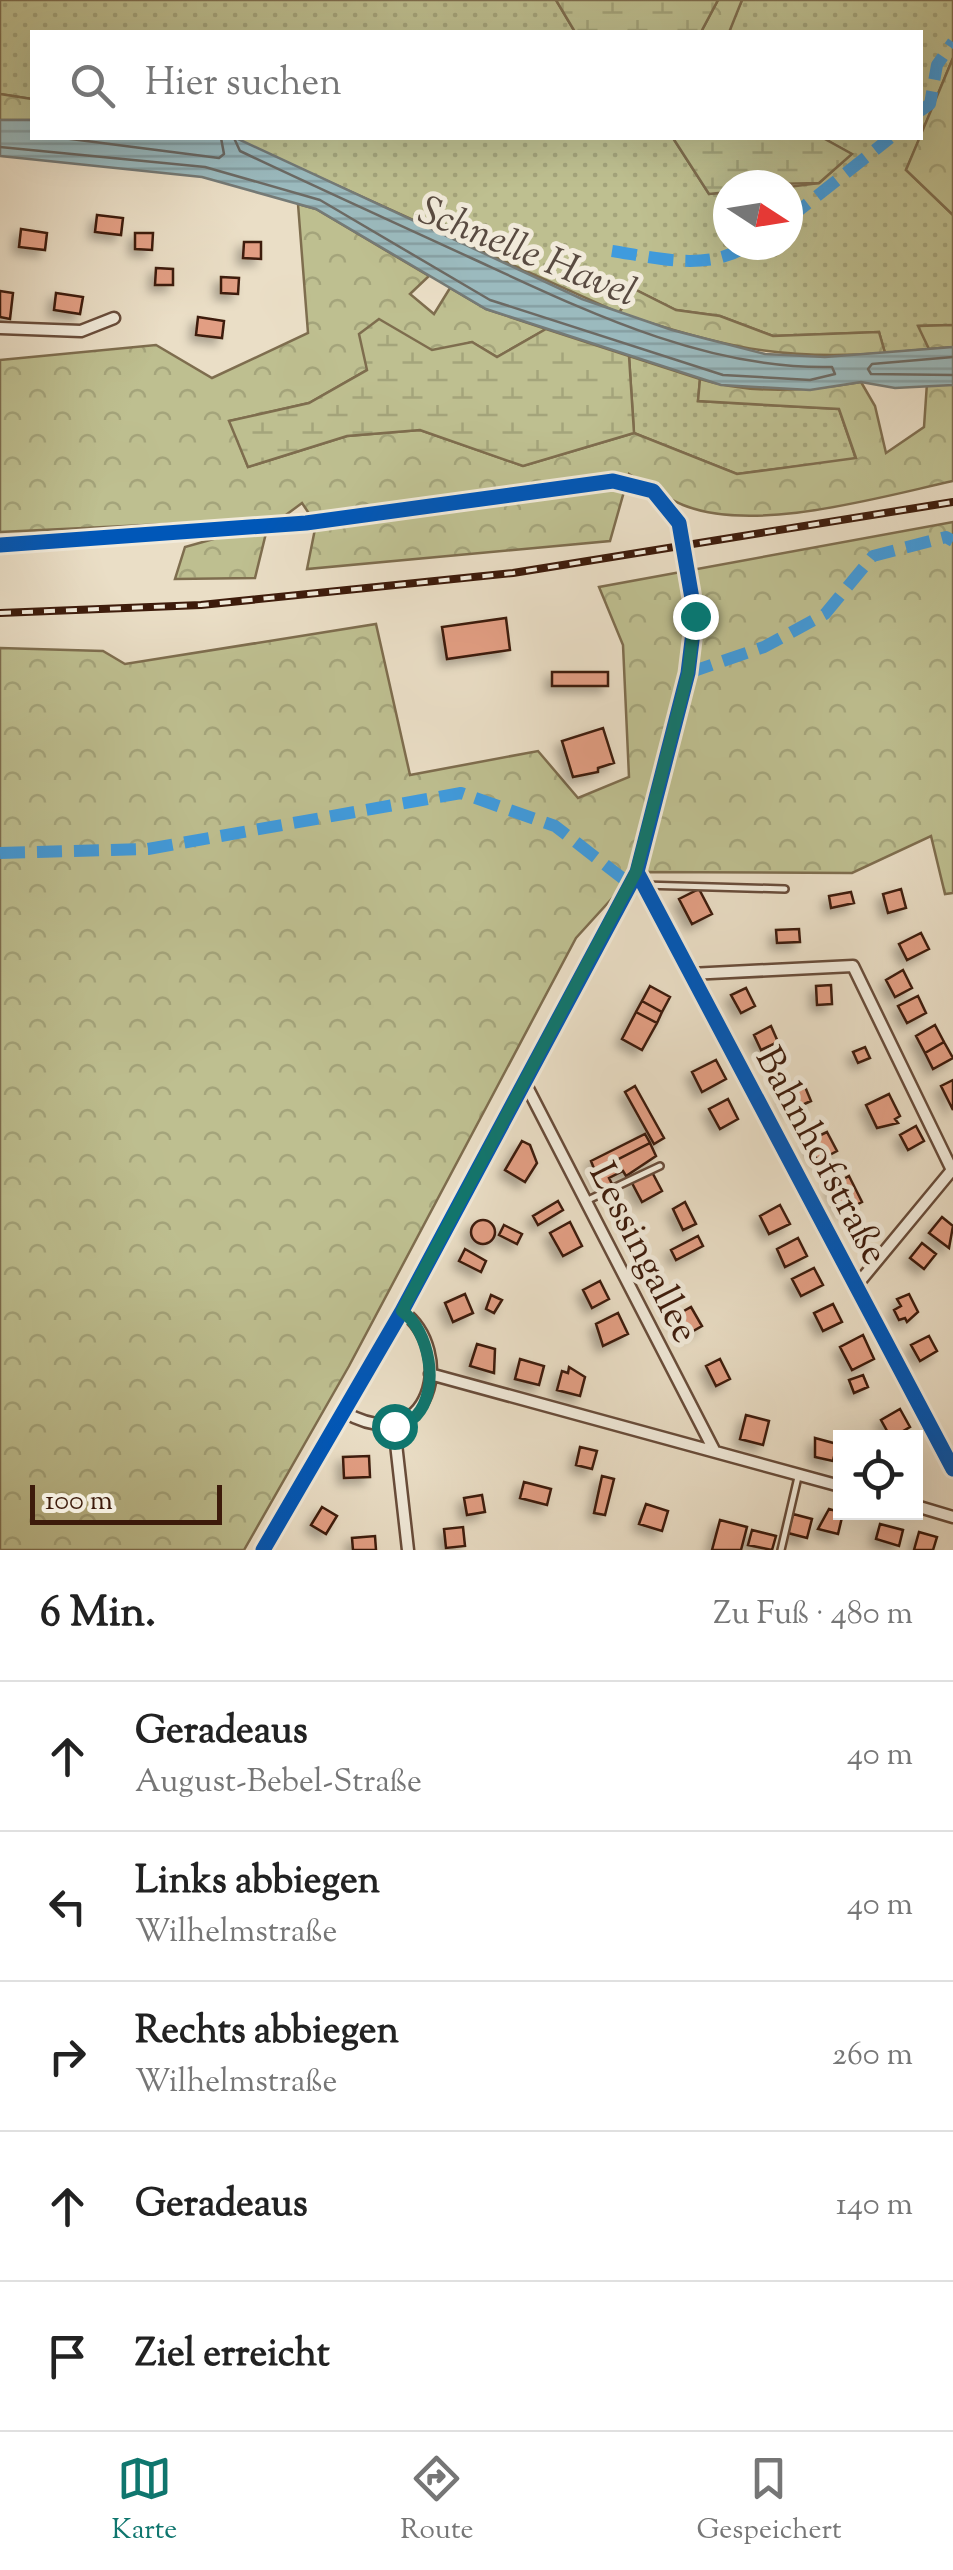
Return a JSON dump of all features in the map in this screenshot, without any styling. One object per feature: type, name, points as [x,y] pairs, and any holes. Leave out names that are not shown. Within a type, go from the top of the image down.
[{"type":"street","points":[[0,328],[80,331],[114,318]]},
{"type":"street","points":[[0,545],[144,538],[238,526],[306,523],[613,481],[654,491],[679,523],[683,541]]},
{"type":"street","points":[[264,1550],[402,1311],[636,872],[688,673],[695,616],[687,566]]},
{"type":"street","name":"Bahnhofstraße","points":[[636,872],[953,1469]]},
{"type":"street","points":[[690,974],[853,966],[952,1170],[856,1286]]},
{"type":"street","name":"Lessingallee","points":[[524,1081],[714,1450]]},
{"type":"street","points":[[344,1412],[394,1426],[415,1418],[427,1397],[430,1374],[414,1320],[402,1311]]},
{"type":"street","points":[[430,1374],[833,1484]]},
{"type":"street","points":[[394,1426],[408,1550]]},
{"type":"street","points":[[923,1508],[953,1517]]},
{"type":"lane","points":[[643,884],[785,889]]},
{"type":"lane","points":[[585,1201],[660,1166]]},
{"type":"lane","points":[[782,1550],[799,1474]]},
{"type":"green space","points":[[0,0],[556,0],[574,30],[30,30],[30,99],[0,94]]},
{"type":"green space","points":[[556,0],[718,0],[702,30],[574,30]]},
{"type":"green space","points":[[718,0],[742,0],[730,30],[702,30]]},
{"type":"green space","points":[[742,0],[953,0],[953,58],[923,130],[923,30],[729,30]]},
{"type":"green space","points":[[953,58],[953,215],[906,170],[919,140],[923,140],[923,129]]},
{"type":"green space","points":[[0,94],[30,99],[30,120],[0,120]]},
{"type":"green space","points":[[236,140],[674,140],[709,194],[713,194],[713,260],[803,260],[803,185],[819,183],[851,154],[826,140],[919,140],[906,170],[953,215],[953,325],[919,326],[929,349],[885,353],[879,332],[773,336],[720,316],[676,310],[634,289],[619,313]]},
{"type":"green space","points":[[674,140],[827,140],[852,154],[819,183],[803,183],[803,170],[713,170],[713,194],[709,194]]},
{"type":"green space","points":[[298,204],[316,209],[429,276],[410,294],[434,314],[450,288],[486,309],[546,329],[497,357],[472,342],[367,370],[309,403],[230,421],[248,467],[347,436],[420,430],[523,466],[634,433],[737,474],[856,458],[839,409],[698,401],[700,379],[780,390],[861,382],[875,406],[886,453],[924,427],[927,383],[953,385],[953,481],[817,510],[745,516],[683,505],[629,474],[610,541],[307,569],[316,524],[302,503],[267,529],[255,578],[175,579],[185,547],[249,529],[250,520],[0,532],[0,360],[156,345],[212,378],[308,333]]},
{"type":"green space","points":[[634,289],[676,310],[720,316],[773,336],[879,332],[885,353],[781,353],[719,342],[619,313]]},
{"type":"green space","points":[[379,319],[432,350],[472,342],[497,357],[546,329],[629,356],[634,433],[523,466],[420,430],[347,436],[248,467],[229,421],[309,403],[367,370],[359,334]]},
{"type":"green space","points":[[953,325],[953,347],[929,349],[918,326]]},
{"type":"green space","points":[[629,356],[700,379],[698,401],[839,409],[856,459],[737,474],[634,433]]},
{"type":"green space","points":[[953,522],[953,893],[945,894],[931,836],[852,873],[636,872],[576,938],[349,1366],[244,1550],[0,1550],[0,648],[103,651],[125,664],[376,624],[410,775],[538,751],[578,798],[629,777],[623,645],[599,587]]},
{"type":"water","points":[[0,120],[30,120],[30,140],[240,140],[582,299],[672,330],[765,354],[825,357],[953,347],[953,385],[895,388],[861,382],[810,390],[721,385],[486,309],[316,209],[202,177],[0,156]]},
{"type":"building","points":[[97,215],[123,218],[121,235],[95,232]]},
{"type":"building","points":[[21,229],[47,233],[45,250],[19,247]]},
{"type":"building","points":[[135,233],[153,233],[152,250],[135,249]]},
{"type":"building","points":[[244,242],[261,242],[261,259],[243,258]]},
{"type":"building","points":[[156,268],[173,269],[173,285],[155,285]]},
{"type":"building","points":[[221,277],[239,278],[238,294],[221,293]]},
{"type":"building","points":[[0,291],[13,293],[10,319],[0,317]]},
{"type":"building","points":[[56,293],[83,297],[80,314],[54,310]]},
{"type":"building","points":[[198,317],[224,321],[222,338],[196,335]]},
{"type":"building","points":[[506,618],[510,650],[447,659],[442,627]]},
{"type":"building","points":[[552,672],[608,672],[608,686],[552,686]]},
{"type":"building","points":[[603,728],[614,763],[598,768],[598,772],[573,777],[562,741]]},
{"type":"building","points":[[699,889],[712,914],[692,924],[679,899]]},
{"type":"building","points":[[901,889],[906,908],[888,913],[883,894]]},
{"type":"building","points":[[851,892],[854,903],[831,908],[829,896]]},
{"type":"building","points":[[799,929],[800,942],[777,943],[776,930]]},
{"type":"building","points":[[921,933],[929,949],[907,960],[899,944]]},
{"type":"building","points":[[903,970],[912,988],[895,997],[886,980]]},
{"type":"building","points":[[831,985],[832,1004],[817,1005],[816,986]]},
{"type":"building","points":[[650,986],[670,997],[662,1012],[642,1001]]},
{"type":"building","points":[[746,988],[755,1006],[741,1013],[731,995]]},
{"type":"building","points":[[918,996],[926,1013],[907,1023],[898,1006]]},
{"type":"building","points":[[642,1001],[662,1012],[657,1023],[636,1012]]},
{"type":"building","points":[[636,1012],[657,1023],[642,1050],[622,1039]]},
{"type":"building","points":[[935,1025],[944,1042],[925,1053],[916,1036]]},
{"type":"building","points":[[771,1026],[778,1042],[761,1050],[754,1035]]},
{"type":"building","points":[[944,1042],[953,1058],[933,1069],[925,1053]]},
{"type":"building","points":[[865,1047],[870,1058],[858,1063],[853,1052]]},
{"type":"building","points":[[716,1060],[726,1079],[702,1092],[692,1072]]},
{"type":"building","points":[[953,1080],[953,1110],[941,1086]]},
{"type":"building","points":[[803,1082],[811,1101],[791,1110],[783,1091]]},
{"type":"building","points":[[635,1086],[664,1138],[654,1144],[625,1092]]},
{"type":"building","points":[[889,1094],[900,1116],[895,1119],[898,1123],[877,1128],[866,1105]]},
{"type":"building","points":[[728,1099],[738,1119],[720,1129],[709,1109]]},
{"type":"building","points":[[916,1126],[924,1141],[908,1150],[900,1135]]},
{"type":"building","points":[[827,1132],[837,1151],[818,1161],[808,1141]]},
{"type":"building","points":[[645,1134],[650,1143],[595,1171],[591,1161]]},
{"type":"building","points":[[522,1141],[530,1145],[537,1163],[525,1182],[505,1170]]},
{"type":"building","points":[[650,1143],[656,1156],[626,1176],[623,1171],[609,1178],[612,1184],[604,1188],[595,1171]]},
{"type":"building","points":[[652,1172],[662,1191],[642,1202],[632,1183]]},
{"type":"building","points":[[849,1176],[862,1202],[844,1211],[831,1186]]},
{"type":"building","points":[[558,1201],[563,1210],[538,1225],[533,1216]]},
{"type":"building","points":[[685,1202],[696,1224],[683,1230],[673,1209]]},
{"type":"building","points":[[780,1205],[790,1224],[769,1234],[760,1216]]},
{"type":"building","points":[[942,1217],[953,1226],[949,1248],[929,1233]]},
{"type":"building","points":[[483,1220],[492,1223],[492,1241],[483,1244],[474,1241],[471,1232],[474,1223]]},
{"type":"building","points":[[570,1222],[582,1246],[563,1256],[550,1233]]},
{"type":"building","points":[[504,1225],[522,1234],[517,1244],[499,1235]]},
{"type":"building","points":[[698,1236],[703,1246],[676,1260],[671,1250]]},
{"type":"building","points":[[798,1238],[807,1256],[785,1267],[777,1249]]},
{"type":"building","points":[[922,1243],[936,1254],[924,1269],[910,1258]]},
{"type":"building","points":[[465,1249],[486,1261],[481,1272],[459,1261]]},
{"type":"building","points":[[814,1268],[823,1285],[801,1296],[792,1279]]},
{"type":"building","points":[[600,1281],[609,1299],[592,1308],[583,1290]]},
{"type":"building","points":[[465,1294],[473,1313],[453,1322],[445,1303]]},
{"type":"building","points":[[909,1294],[918,1312],[907,1322],[905,1318],[899,1320],[894,1310],[901,1306],[897,1299]]},
{"type":"building","points":[[491,1295],[502,1300],[494,1313],[486,1309]]},
{"type":"building","points":[[833,1304],[842,1322],[823,1331],[814,1313]]},
{"type":"building","points":[[691,1307],[702,1326],[686,1335],[675,1316]]},
{"type":"building","points":[[618,1313],[628,1334],[603,1346],[596,1324]]},
{"type":"building","points":[[863,1335],[874,1359],[852,1370],[840,1347]]},
{"type":"building","points":[[929,1336],[937,1351],[920,1361],[911,1345]]},
{"type":"building","points":[[477,1344],[495,1349],[494,1373],[470,1366]]},
{"type":"building","points":[[520,1359],[544,1366],[539,1385],[515,1379]]},
{"type":"building","points":[[720,1359],[730,1379],[716,1386],[706,1366]]},
{"type":"building","points":[[569,1367],[585,1377],[580,1396],[557,1390],[562,1371],[568,1373]]},
{"type":"building","points":[[863,1375],[868,1387],[854,1393],[849,1380]]},
{"type":"building","points":[[900,1409],[910,1427],[887,1430],[881,1420]]},
{"type":"building","points":[[746,1415],[769,1421],[763,1445],[740,1439]]},
{"type":"building","points":[[815,1438],[833,1443],[833,1461],[815,1457]]},
{"type":"building","points":[[580,1447],[597,1451],[592,1469],[576,1465]]},
{"type":"building","points":[[369,1456],[370,1477],[344,1478],[343,1457]]},
{"type":"building","points":[[602,1476],[614,1479],[605,1515],[594,1513]]},
{"type":"building","points":[[524,1482],[551,1489],[547,1505],[520,1498]]},
{"type":"building","points":[[482,1495],[485,1512],[467,1515],[464,1498]]},
{"type":"building","points":[[646,1504],[668,1511],[662,1531],[639,1524]]},
{"type":"building","points":[[322,1507],[337,1516],[326,1534],[311,1525]]},
{"type":"building","points":[[829,1509],[833,1510],[833,1520],[841,1520],[838,1534],[818,1529]]},
{"type":"building","points":[[793,1514],[812,1519],[807,1538],[788,1533]]},
{"type":"building","points":[[720,1520],[747,1527],[741,1550],[712,1550]]},
{"type":"building","points":[[880,1524],[903,1530],[899,1546],[876,1539]]},
{"type":"building","points":[[463,1527],[465,1546],[446,1548],[444,1529]]},
{"type":"building","points":[[752,1530],[776,1536],[772,1550],[748,1545]]},
{"type":"building","points":[[919,1532],[937,1537],[933,1550],[914,1550]]},
{"type":"building","points":[[375,1536],[376,1550],[353,1550],[352,1538]]},
{"type":"tunnel","points":[[683,541],[687,566]]},
{"type":"railway","points":[[0,613],[201,605],[513,573],[953,502]]},
{"type":"marked path","points":[[923,109],[930,104],[937,65],[953,42]]},
{"type":"marked path","points":[[803,207],[887,140]]},
{"type":"marked path","points":[[612,251],[682,261],[713,259]]},
{"type":"marked path","points":[[688,673],[764,647],[825,614],[873,556],[946,537],[953,541]]},
{"type":"marked path","points":[[0,853],[148,849],[461,793],[555,826],[630,884]]},
{"type":"cycle path","points":[[0,545],[306,523],[613,481],[653,491],[679,523],[695,616],[688,673],[637,872],[402,1311],[263,1550]]},
{"type":"cycle path","points":[[637,872],[953,1469]]},
{"type":"route","points":[[394,1426],[415,1418],[427,1397],[430,1374],[414,1320],[402,1311],[636,872],[688,673],[695,616]]},
{"type":"water label","name":"Schnelle Havel","points":[[528,250]]}]
